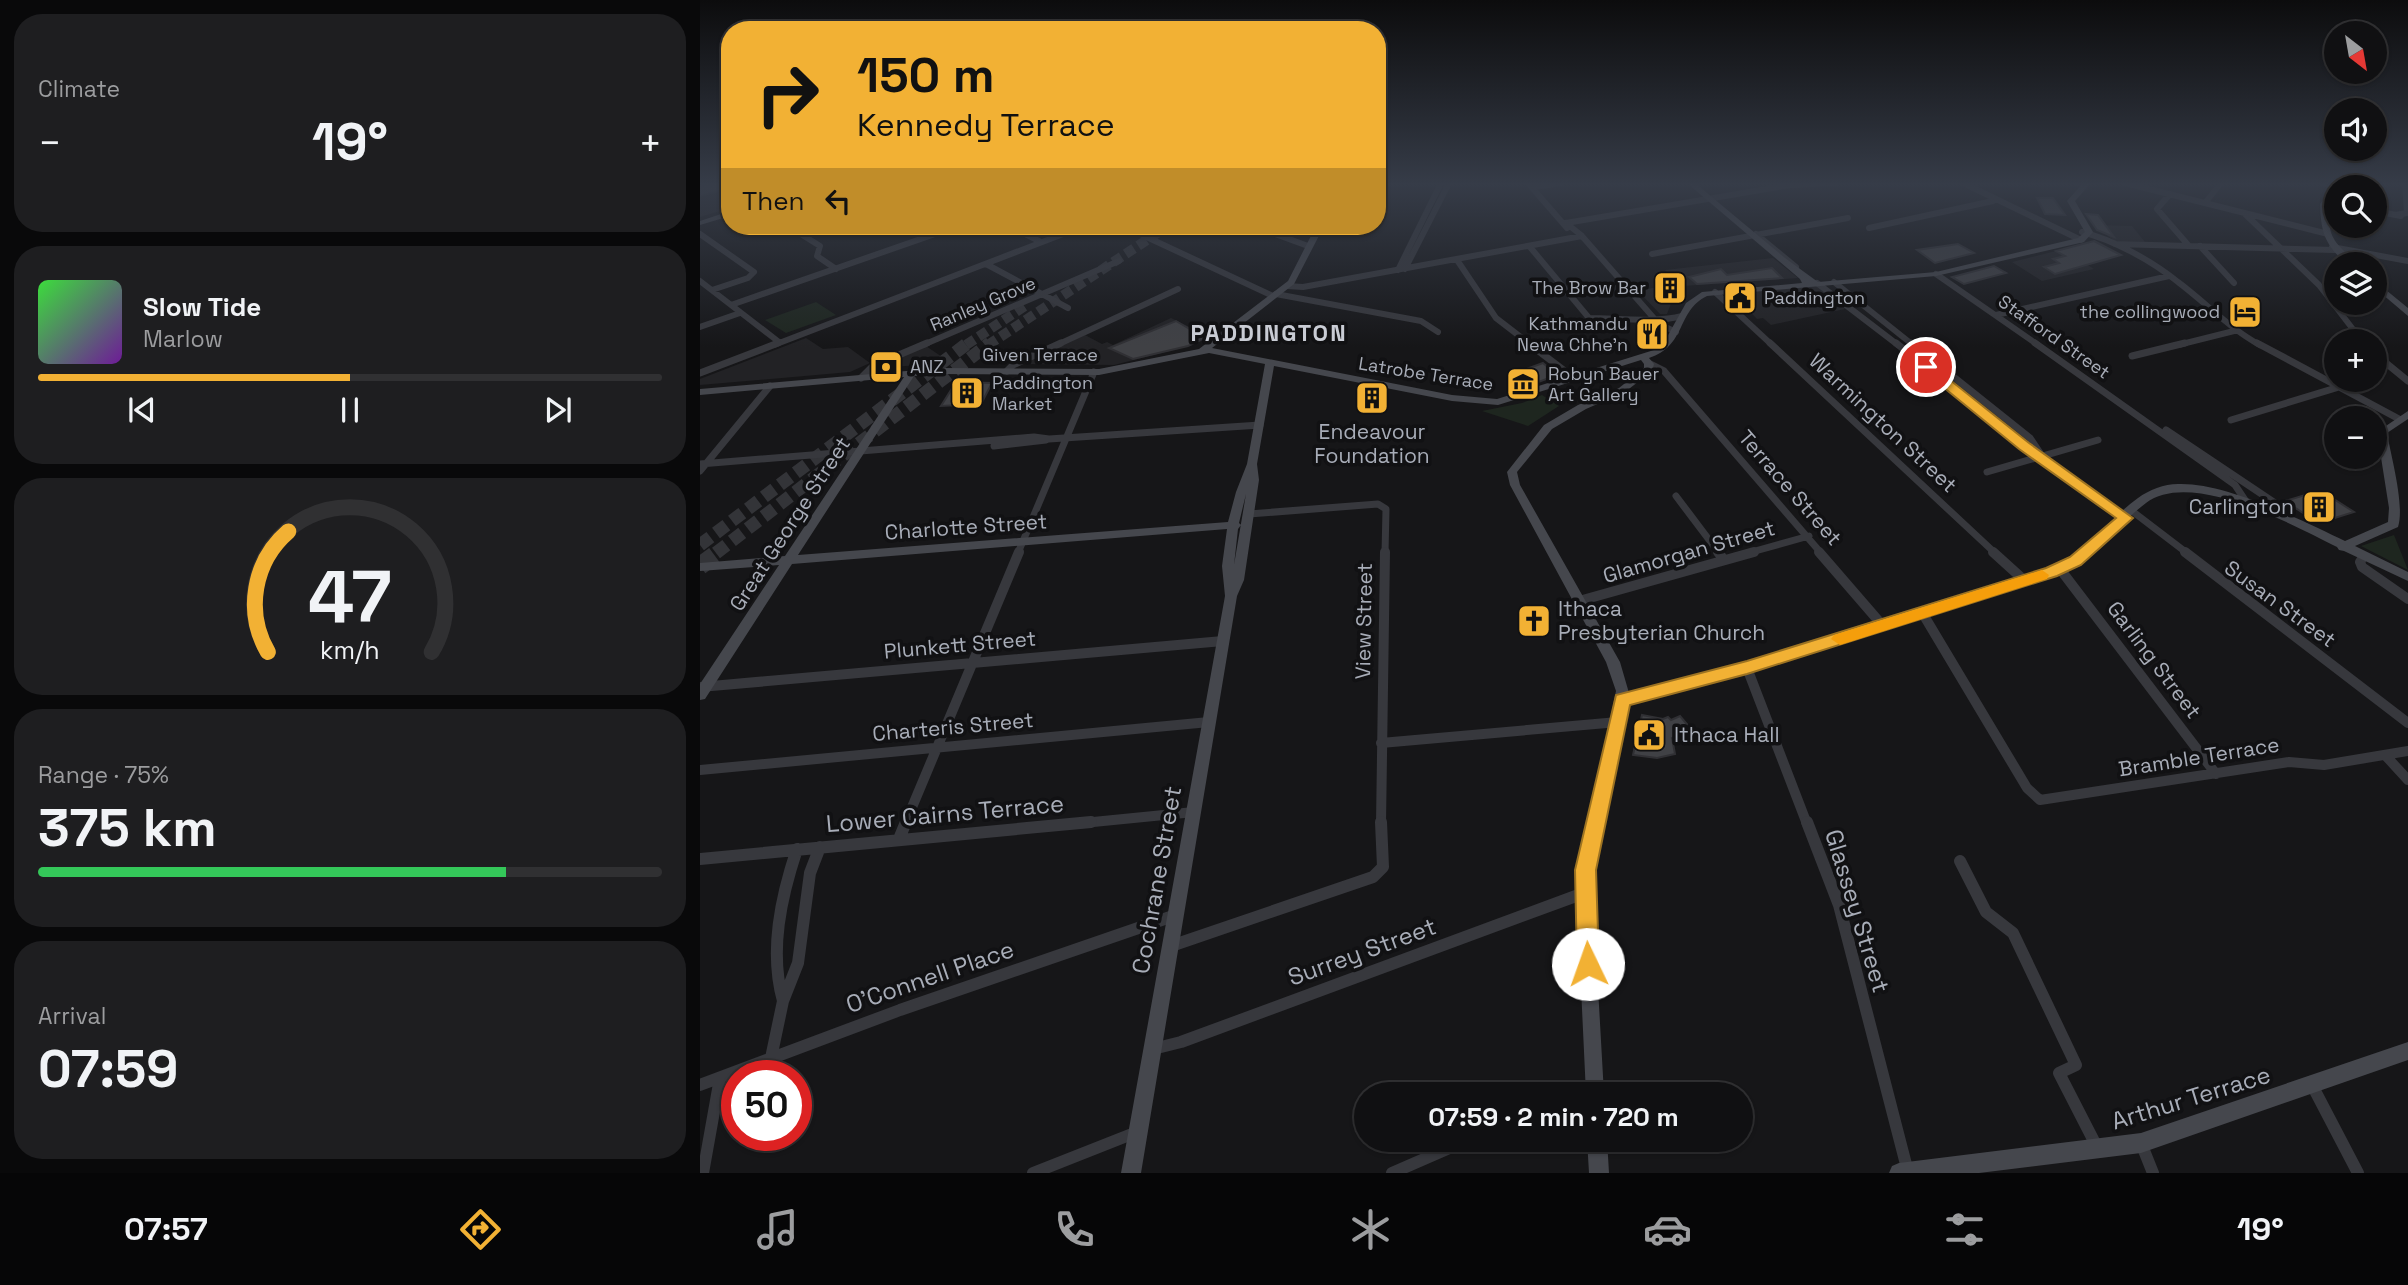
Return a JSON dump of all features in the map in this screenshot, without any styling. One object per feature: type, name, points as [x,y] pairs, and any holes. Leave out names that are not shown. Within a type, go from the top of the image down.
[{"type":"main road","points":[[1758,238],[1782,260]]},
{"type":"main road","name":"Latrobe Terrace","points":[[1676,332],[1682,316]]},
{"type":"main road","name":"Given Terrace","points":[[700,392],[861,378]]},
{"type":"main road","points":[[1584,892],[1594,1082]]},
{"type":"street","points":[[707,238],[754,272],[748,278],[707,289]]},
{"type":"street","points":[[806,238],[821,247],[817,256],[836,269]]},
{"type":"street","points":[[732,305],[924,238]]},
{"type":"street","points":[[1032,238],[1039,241]]},
{"type":"street","points":[[700,373],[1048,238]]},
{"type":"street","points":[[907,293],[1052,238]]},
{"type":"street","points":[[1149,238],[1275,295],[1421,321],[1438,332]]},
{"type":"street","points":[[1286,238],[1308,246]]},
{"type":"street","name":"Given Terrace","points":[[861,378],[911,373],[1094,372],[1129,368],[1203,350],[1294,279],[1313,238]]},
{"type":"street","points":[[1402,270],[1416,238]]},
{"type":"street","points":[[1402,270],[1419,238]]},
{"type":"street","points":[[1287,286],[1303,287],[1582,238],[1661,326],[1676,332]]},
{"type":"street","points":[[1651,254],[1740,238]]},
{"type":"street","points":[[1759,238],[1813,283]]},
{"type":"street","name":"Latrobe Terrace","points":[[1682,316],[1689,301],[1715,292],[1936,274],[2071,238]]},
{"type":"street","points":[[2085,238],[2112,244],[2333,248],[2408,261]]},
{"type":"street","points":[[2182,238],[2189,246]]},
{"type":"street","points":[[2270,238],[2319,285],[2353,329]]},
{"type":"street","points":[[2329,238],[2338,252]]},
{"type":"street","points":[[2112,244],[2169,276],[2234,331],[2324,379]]},
{"type":"street","points":[[2200,246],[2234,283]]},
{"type":"street","points":[[1530,247],[1590,318],[1654,317],[1666,320],[1682,316]]},
{"type":"street","points":[[1457,260],[1496,318],[1574,378]]},
{"type":"street","points":[[1782,260],[1801,271]]},
{"type":"street","points":[[1782,260],[1883,333],[2024,446],[2042,456]]},
{"type":"street","name":"Ranley Grove","points":[[861,378],[873,366],[1119,261]]},
{"type":"street","points":[[986,264],[1068,308]]},
{"type":"street","name":"Stafford Street","points":[[1936,274],[2155,426],[2235,485],[2245,500]]},
{"type":"street","points":[[1996,315],[2169,276]]},
{"type":"street","points":[[700,281],[779,342]]},
{"type":"street","points":[[1834,282],[2036,443],[2042,456]]},
{"type":"street","points":[[1007,371],[1013,365],[1178,289]]},
{"type":"street","name":"Warmington Street","points":[[1715,292],[2025,581]]},
{"type":"street","points":[[2387,295],[2408,313]]},
{"type":"street","points":[[700,327],[740,313]]},
{"type":"street","points":[[1883,333],[1894,330]]},
{"type":"street","points":[[2132,356],[2234,331]]},
{"type":"street","name":"Latrobe Terrace","points":[[1203,350],[1481,402],[1513,400],[1574,378],[1618,368],[1646,366],[1676,332]]},
{"type":"street","name":"Cochrane Street","points":[[1231,596],[1228,576],[1235,525],[1245,478],[1252,464],[1270,362]]},
{"type":"street","points":[[2387,364],[2408,381]]},
{"type":"street","points":[[1618,368],[1632,374],[1646,366]]},
{"type":"street","points":[[1591,402],[1622,390],[1646,366]]},
{"type":"street","name":"Terrace Street","points":[[1646,366],[1667,376],[1809,536],[1884,626]]},
{"type":"street","points":[[1584,892],[1585,870],[1623,700],[1619,674],[1515,485],[1512,472],[1548,427],[1625,382],[1626,376],[1618,368]]},
{"type":"street","points":[[899,839],[1094,372]]},
{"type":"street","name":"Great George Street","points":[[702,690],[911,373]]},
{"type":"street","points":[[700,471],[703,463],[770,386]]},
{"type":"street","points":[[2231,420],[2324,392]]},
{"type":"street","points":[[2350,392],[2404,416]]},
{"type":"street","points":[[1962,396],[1973,393]]},
{"type":"street","points":[[2343,547],[2394,524],[2395,508],[2381,437],[2386,427],[2404,416]]},
{"type":"street","points":[[703,463],[926,448],[1032,444],[1049,439],[1260,425]]},
{"type":"street","name":"Stafford Street","points":[[2155,426],[2180,438],[2260,492],[2275,503],[2281,515]]},
{"type":"street","points":[[1987,472],[2098,440]]},
{"type":"street","name":"Susan Street","points":[[2042,456],[2097,501],[2129,515],[2408,723]]},
{"type":"street","name":"Cochrane Street","points":[[1131,1173],[1223,640],[1231,596],[1238,580],[1254,477],[1252,464]]},
{"type":"street","points":[[1623,700],[1747,668],[2060,569],[2075,561],[2156,492],[2168,488],[2245,500],[2408,577]]},
{"type":"street","points":[[1676,496],[1724,560]]},
{"type":"street","name":"View Street","points":[[1171,946],[1251,921],[1380,873],[1384,840],[1380,786],[1386,509],[1378,504],[1249,514]]},
{"type":"street","name":"Charlotte Street","points":[[700,567],[1235,525]]},
{"type":"street","name":"Glamorgan Street","points":[[1578,601],[1809,536]]},
{"type":"street","points":[[2363,557],[2360,562],[2362,567],[2408,599]]},
{"type":"street","name":"Garling Street","points":[[2060,569],[2216,774]]},
{"type":"street","name":"Bramble Terrace","points":[[1923,614],[2027,788],[2038,799],[2057,799],[2288,762],[2324,765],[2408,751]]},
{"type":"street","name":"Plunkett Street","points":[[702,690],[1223,640]]},
{"type":"street","name":"Glassey Street","points":[[1747,668],[1839,905],[1904,1172]]},
{"type":"street","name":"Charteris Street","points":[[700,770],[1209,722]]},
{"type":"street","points":[[1381,743],[1619,722]]},
{"type":"street","points":[[2385,755],[2408,780]]},
{"type":"street","name":"Lower Cairns Terrace","points":[[700,859],[1194,812]]},
{"type":"street","points":[[771,1058],[783,1000],[798,963],[810,873],[820,847]]},
{"type":"street","points":[[783,1000],[775,974],[788,875],[797,849]]},
{"type":"street","points":[[1961,861],[1986,912],[2013,933],[2076,1065],[2059,1073],[2099,1151]]},
{"type":"street","name":"Surrey Street","points":[[1153,1049],[1181,1042],[1584,892]]},
{"type":"street","name":"O'Connell Place","points":[[700,1085],[1176,915]]},
{"type":"street","name":"Arthur Terrace","points":[[1904,1172],[2099,1151],[2141,1143],[2408,1051]]},
{"type":"street","points":[[703,1173],[720,1078]]},
{"type":"street","points":[[2312,1085],[2358,1173]]},
{"type":"street","points":[[1033,1173],[1139,1132]]},
{"type":"street","points":[[2141,1143],[2153,1173]]},
{"type":"street","points":[[1392,1173],[1440,1152]]},
{"type":"street","points":[[1598,1152],[1599,1173]]},
{"type":"shaded area","points":[[2110,238],[2142,238],[2145,242],[2115,241]]},
{"type":"shaded area","points":[[2096,241],[2121,255],[2086,264],[2094,269],[2042,281],[2012,262]]},
{"type":"shaded area","points":[[1773,258],[1798,278],[1683,286],[1675,293],[1667,314],[1660,314],[1638,291],[1677,283],[1665,270]]},
{"type":"shaded area","points":[[1818,285],[1845,309],[1771,325],[1763,318],[1757,319],[1737,298],[1742,297],[1738,293]]},
{"type":"shaded area","points":[[816,302],[836,315],[786,333],[765,320]]},
{"type":"shaded area","points":[[1171,318],[1208,336],[1189,346],[1114,365],[1023,364],[1085,335],[1102,344],[1107,342],[1113,345]]},
{"type":"shaded area","points":[[806,338],[823,349],[848,347],[870,363],[850,372],[700,385],[700,379]]},
{"type":"shaded area","points":[[926,346],[948,363],[877,368]]},
{"type":"shaded area","points":[[1542,395],[1559,406],[1528,426],[1482,411],[1522,403]]},
{"type":"shaded area","points":[[2394,535],[2408,570],[2361,546]]},
{"type":"building","points":[[2094,241],[2121,255],[2055,274],[2044,267],[2059,263],[2053,259],[2065,256],[2056,251]]},
{"type":"building","points":[[1958,244],[1974,253],[1935,263],[1917,250]]},
{"type":"building","points":[[1994,266],[2006,273],[1964,284],[1952,277]]},
{"type":"building","points":[[1772,268],[1782,278],[1697,284],[1689,277],[1721,269],[1727,275]]},
{"type":"building","points":[[1176,321],[1205,338],[1188,346],[1133,359],[1109,348]]},
{"type":"building","points":[[1543,363],[1557,375],[1520,389],[1512,382],[1511,379],[1533,371],[1529,368]]},
{"type":"building","name":"Paddington Market","points":[[956,382],[992,383],[981,404],[941,406]]},
{"type":"building","name":"Carlington","points":[[2326,494],[2354,512],[2335,518],[2328,514],[2312,519],[2285,501],[2305,495],[2311,499]]},
{"type":"building","points":[[1642,715],[1663,719],[1668,717],[1671,720],[1680,716],[1691,729],[1672,738],[1675,754],[1657,758],[1633,755]]},
{"type":"tunnel","points":[[988,345],[1150,238]]},
{"type":"tunnel","points":[[966,345],[1028,304]]},
{"type":"tunnel","points":[[700,545],[968,343]]},
{"type":"tunnel","points":[[716,553],[990,343]]},
{"type":"tunnel","points":[[700,566],[719,552]]},
{"type":"slow traffic","points":[[1840,639],[2042,575]]},
{"type":"place","name":"The Brow Bar","points":[[1670,288]]},
{"type":"place","name":"Paddington","points":[[1740,298]]},
{"type":"place","name":"the collingwood","points":[[2245,312]]},
{"type":"place","name":"Kathmandu Newa Chhe'n","points":[[1652,334]]},
{"type":"place","name":"ANZ","points":[[886,367]]},
{"type":"place","name":"Robyn Bauer Art Gallery","points":[[1523,384]]},
{"type":"place","name":"Paddington Market","points":[[967,393]]},
{"type":"place","name":"Endeavour Foundation","points":[[1372,398]]},
{"type":"place","name":"Carlington","points":[[2319,507]]},
{"type":"place","name":"Ithaca Presbyterian Church","points":[[1534,621]]},
{"type":"place","name":"Ithaca Hall","points":[[1649,735]]},
{"type":"district","name":"PADDINGTON","points":[[1269,333]]},
{"type":"route","points":[[1588,964],[1585,870],[1608,777],[1623,700],[1747,668],[2051,572],[2075,561],[2126,518],[2097,501],[2042,456],[2024,446],[1926,367]]}]
